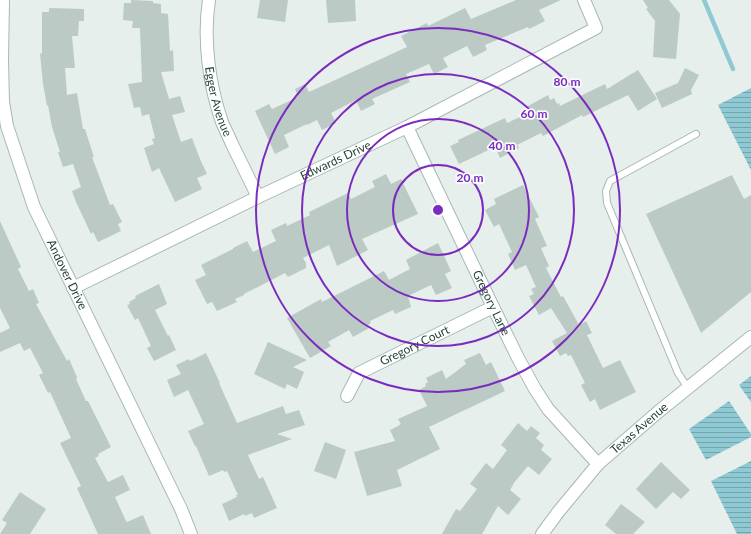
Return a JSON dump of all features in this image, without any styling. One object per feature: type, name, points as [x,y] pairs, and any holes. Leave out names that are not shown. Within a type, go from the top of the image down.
[{"type":"street","name":"Andover Drive","points":[[3,0],[3,102],[7,126],[34,207],[181,509],[191,534]]},
{"type":"street","name":"Egger Avenue","points":[[209,0],[206,39],[212,85],[222,122],[258,197]]},
{"type":"street","name":"Edwards Drive","points":[[74,288],[258,197],[407,128],[596,28],[584,0]]},
{"type":"street","name":"Gregory Lane","points":[[407,128],[518,358],[535,389],[548,409],[598,464]]},
{"type":"street","name":"Gregory Court","points":[[346,396],[359,373],[493,307]]},
{"type":"street","name":"Texas Avenue","points":[[542,534],[598,464],[658,412],[751,337]]},
{"type":"lane","points":[[688,388],[678,373],[607,203],[606,191],[610,181],[696,134]]},
{"type":"water","points":[[751,88],[751,170],[718,105]]},
{"type":"water","points":[[751,376],[751,402],[739,385]]},
{"type":"water","points":[[729,401],[751,434],[751,437],[706,460],[689,429]]},
{"type":"water","points":[[751,461],[751,534],[737,534],[711,481]]},
{"type":"building","points":[[131,0],[153,1],[153,3],[161,4],[161,13],[168,14],[170,51],[173,50],[174,71],[161,72],[169,99],[180,96],[185,112],[172,115],[181,142],[192,138],[207,174],[197,178],[202,189],[175,202],[159,168],[152,172],[144,148],[154,144],[152,139],[155,138],[149,114],[142,116],[140,107],[134,108],[128,84],[142,82],[140,28],[132,28],[133,21],[123,20],[124,3],[131,3]]},
{"type":"building","points":[[260,0],[288,0],[285,22],[257,18]]},
{"type":"building","points":[[326,0],[355,0],[356,21],[328,23]]},
{"type":"building","points":[[516,0],[561,0],[539,10],[545,21],[529,29],[528,27],[485,45],[487,50],[473,57],[467,46],[443,58],[448,67],[434,74],[429,64],[406,74],[410,82],[372,99],[375,104],[361,111],[356,100],[331,113],[336,123],[322,130],[317,120],[284,135],[289,147],[275,154],[255,111],[269,104],[272,109],[294,99],[298,96],[295,89],[305,84],[309,92],[407,47],[401,36],[427,23],[428,26],[465,8],[471,19]]},
{"type":"building","points":[[643,0],[669,0],[680,14],[676,59],[653,57],[655,21],[646,9],[648,8]]},
{"type":"building","points":[[49,8],[84,9],[84,21],[79,21],[78,36],[72,36],[75,68],[65,68],[67,95],[77,93],[83,129],[85,129],[94,157],[92,157],[110,205],[113,204],[122,222],[118,224],[121,231],[98,242],[93,232],[91,234],[76,202],[72,191],[81,187],[73,164],[63,167],[58,152],[60,152],[52,127],[48,105],[47,106],[40,54],[42,53],[42,12],[49,12]]},
{"type":"building","points":[[685,68],[699,75],[691,90],[692,94],[662,108],[655,93],[678,83]]},
{"type":"building","points":[[638,70],[657,99],[638,111],[628,95],[583,117],[582,115],[543,136],[541,133],[517,145],[519,148],[500,158],[495,147],[459,164],[450,146],[459,142],[458,140],[505,118],[507,123],[531,112],[528,106],[548,95],[550,100],[554,98],[560,106],[605,84],[607,89]]},
{"type":"building","points":[[386,174],[391,184],[401,179],[418,214],[362,239],[368,250],[337,266],[329,245],[303,258],[306,263],[306,268],[288,277],[285,273],[235,299],[237,302],[217,311],[212,302],[207,304],[195,280],[206,275],[201,265],[247,241],[253,252],[276,241],[271,230],[286,223],[287,226],[310,215],[309,212],[348,193],[351,199],[375,187],[372,181]]},
{"type":"building","points":[[732,175],[744,199],[751,195],[751,292],[701,333],[646,214]]},
{"type":"building","points":[[523,185],[539,217],[535,219],[547,246],[541,248],[549,266],[546,268],[561,297],[563,296],[579,325],[586,321],[592,333],[587,335],[603,368],[620,360],[636,392],[600,410],[595,399],[590,402],[581,385],[585,383],[571,355],[568,356],[566,353],[560,356],[552,341],[567,333],[551,308],[539,315],[529,296],[534,294],[531,289],[536,287],[526,265],[515,270],[508,254],[512,252],[499,224],[494,227],[485,210],[496,204],[494,199]]},
{"type":"building","points":[[0,221],[21,267],[18,269],[29,291],[33,289],[39,303],[36,304],[67,361],[69,359],[86,401],[88,401],[111,447],[98,454],[99,456],[95,458],[108,482],[123,475],[130,490],[115,497],[126,521],[127,522],[143,515],[151,534],[98,534],[77,488],[81,486],[60,443],[71,438],[50,392],[48,393],[39,375],[43,373],[30,348],[24,351],[20,343],[0,352],[0,333],[10,328],[0,308]]},
{"type":"building","points":[[438,243],[451,271],[445,274],[452,288],[436,295],[431,285],[408,296],[411,307],[395,314],[393,310],[370,321],[371,323],[368,325],[369,328],[353,337],[349,330],[328,342],[331,346],[310,358],[287,318],[321,299],[322,302],[384,271],[389,280],[410,269],[406,260]]},
{"type":"building","points":[[159,284],[167,304],[155,310],[176,350],[154,361],[147,348],[151,346],[138,318],[135,320],[127,305],[136,298],[135,296]]},
{"type":"building","points":[[268,342],[307,360],[293,367],[304,372],[297,389],[287,384],[285,389],[254,374]]},
{"type":"building","points":[[206,353],[237,423],[283,406],[286,414],[299,410],[305,425],[277,434],[292,439],[248,455],[259,479],[263,477],[277,508],[254,518],[252,513],[245,516],[244,514],[229,521],[222,504],[237,497],[236,495],[238,495],[227,471],[224,472],[223,470],[209,476],[188,431],[204,424],[188,390],[174,397],[167,380],[181,374],[176,365],[189,359],[190,361]]},
{"type":"building","points":[[480,353],[486,365],[491,362],[505,391],[429,427],[440,449],[397,470],[402,486],[367,496],[354,452],[395,441],[390,430],[401,424],[398,419],[427,406],[419,390],[426,386],[425,384],[428,382],[426,378],[442,370],[446,379],[466,364],[464,360]]},
{"type":"building","points":[[518,423],[527,431],[531,426],[540,433],[536,438],[544,445],[541,450],[552,459],[539,475],[528,466],[510,490],[521,499],[508,515],[498,506],[482,534],[442,534],[456,509],[460,511],[477,489],[470,484],[486,463],[493,469],[507,450],[501,445]]},
{"type":"building","points":[[325,442],[346,450],[336,479],[314,471]]},
{"type":"building","points":[[661,462],[690,490],[681,499],[673,492],[656,509],[636,489]]},
{"type":"building","points":[[20,492],[46,509],[30,534],[0,534],[7,523],[2,520]]},
{"type":"building","points":[[621,504],[645,522],[633,534],[616,534],[605,525]]},
{"type":"waterway","points":[[704,0],[733,69]]}]
